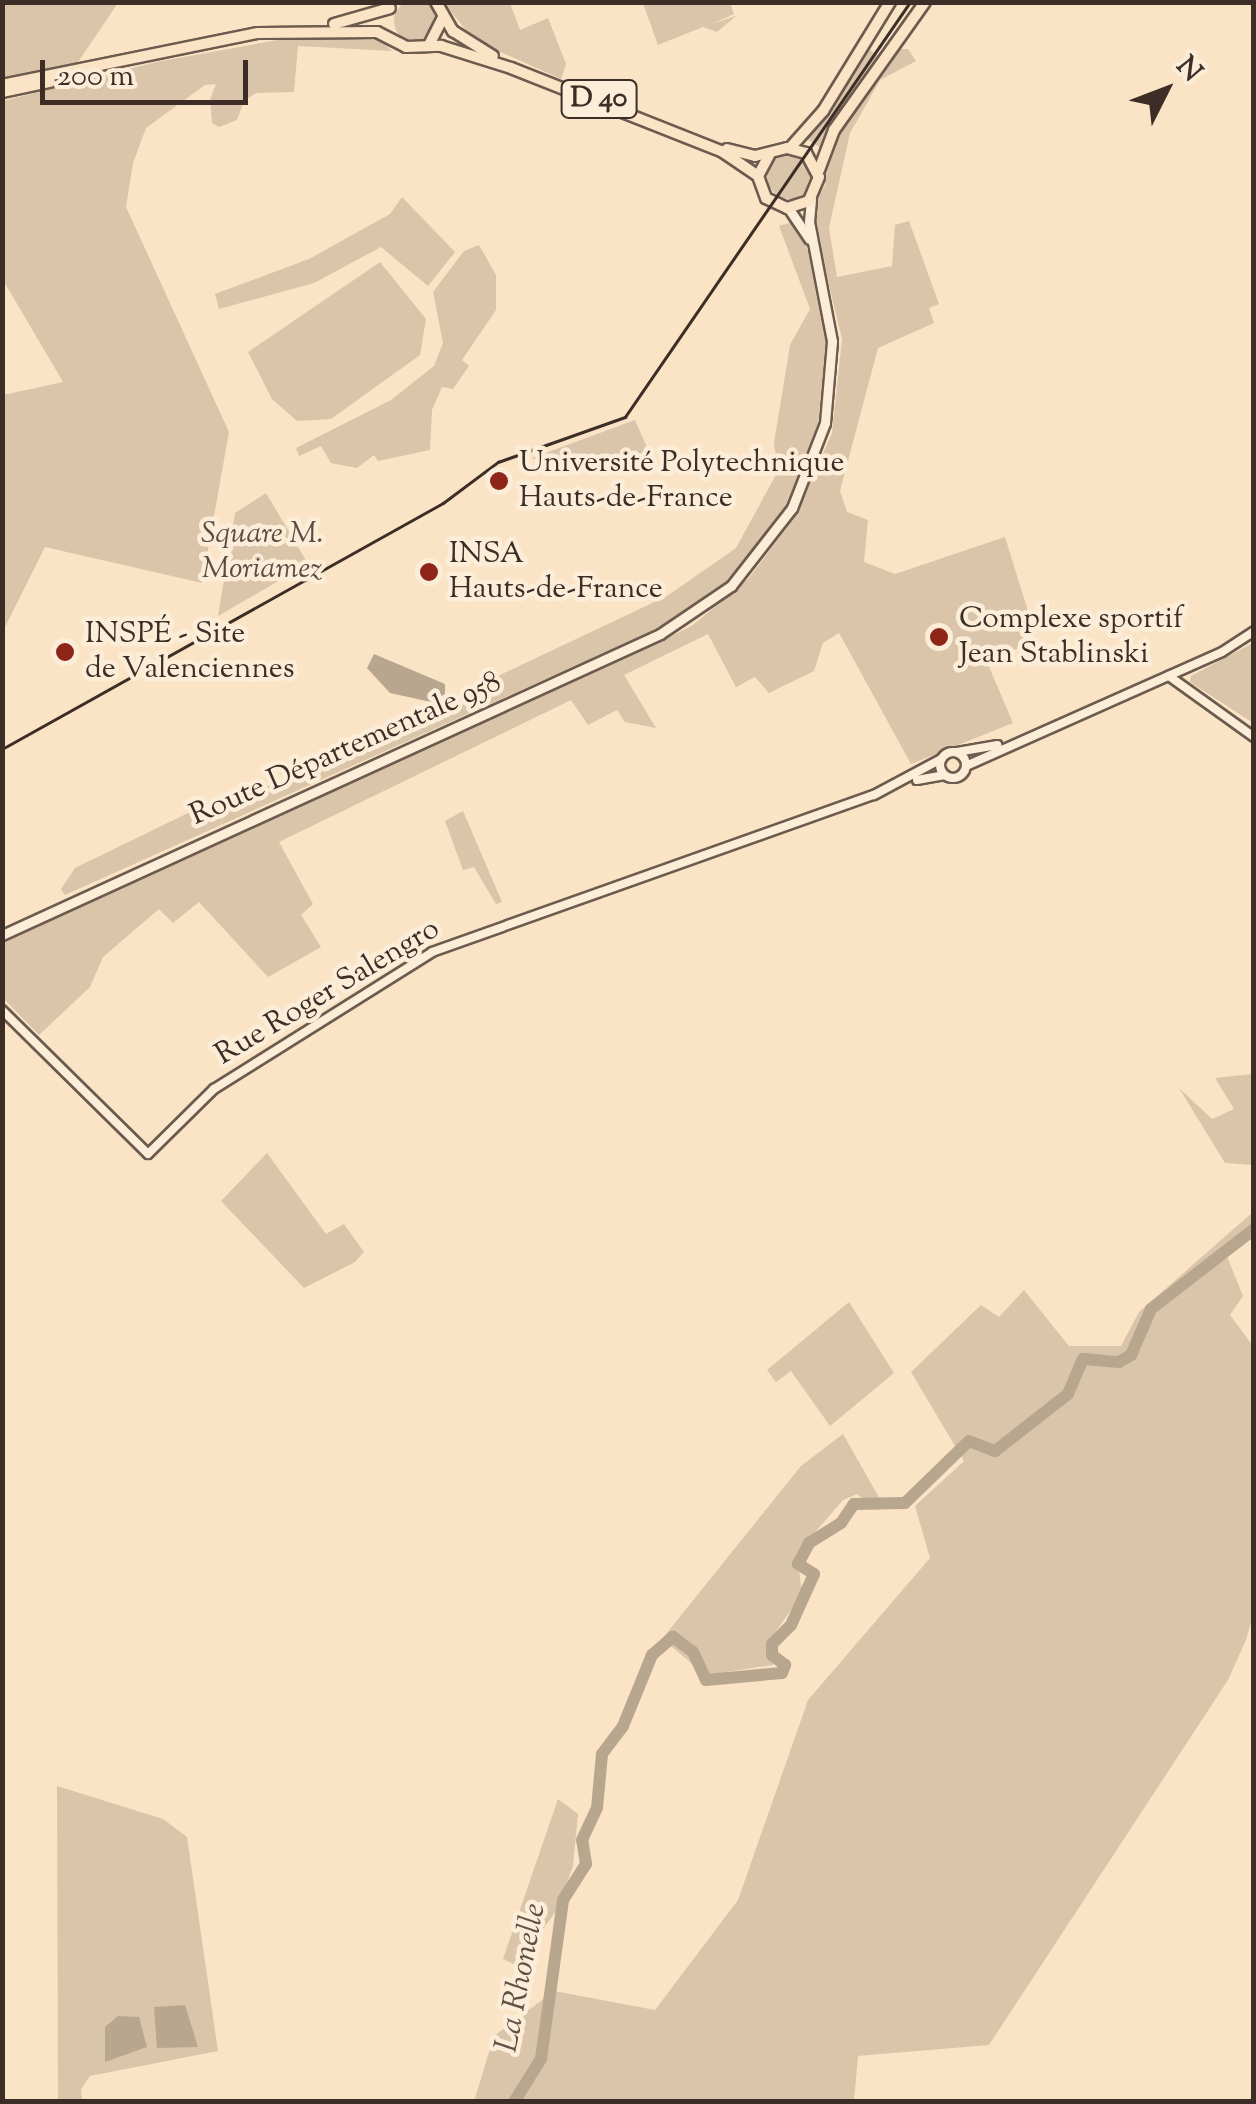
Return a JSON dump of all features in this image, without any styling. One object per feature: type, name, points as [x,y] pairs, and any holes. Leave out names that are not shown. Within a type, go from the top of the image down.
[{"type":"main road","points":[[292,30],[392,37],[406,47],[429,45],[442,16],[436,2]]},
{"type":"main road","points":[[816,254],[789,208],[768,200],[758,176],[768,155],[790,148],[823,111],[890,2]]},
{"type":"main road","points":[[789,208],[811,199],[831,135],[926,2]]},
{"type":"main road","points":[[2,89],[133,58],[362,20],[392,5],[392,37]]},
{"type":"main road","name":"D 40","points":[[442,16],[457,35],[491,55],[724,148],[768,155]]},
{"type":"main road","points":[[872,32],[891,48]]},
{"type":"main road","name":"D 40","points":[[429,45],[504,66],[719,151],[758,176]]},
{"type":"main road","points":[[790,148],[808,154],[818,170]]},
{"type":"main road","name":"Route Départementale 958","points":[[2,933],[697,613],[770,543],[817,452],[832,356],[811,199]]},
{"type":"street","points":[[903,784],[944,774],[958,777],[966,766],[1011,742],[1169,676],[1254,631]]},
{"type":"street","points":[[1169,676],[1254,737]]},
{"type":"street","points":[[903,784],[956,752],[1011,742]]},
{"type":"street","points":[[956,752],[966,766]]},
{"type":"street","points":[[941,759],[944,774]]},
{"type":"street","name":"Rue Roger Salengro","points":[[2,1010],[148,1154],[214,1089],[421,958],[667,865],[903,784]]},
{"type":"green space","points":[[415,0],[430,6],[436,21],[430,36],[415,42],[400,36],[394,21],[400,6]]},
{"type":"green space","points":[[2,3],[118,3],[76,65],[3,81]]},
{"type":"green space","points":[[444,3],[510,3],[520,30],[548,18],[566,64],[561,79],[474,40]]},
{"type":"green space","points":[[643,3],[730,3],[734,14],[712,24],[736,16],[717,32],[703,27],[658,45]]},
{"type":"green space","points":[[305,35],[378,37],[392,51],[298,46],[294,92],[256,93],[244,101],[237,120],[219,127],[212,123],[210,100],[216,84],[205,85],[146,128],[133,163],[126,207],[229,432],[202,583],[45,547],[3,631],[3,395],[63,382],[3,280],[3,101],[156,62]]},
{"type":"green space","points":[[867,48],[881,57],[822,149],[808,139]]},
{"type":"green space","points":[[897,49],[908,49],[916,61],[880,80],[850,133],[829,228],[837,277],[892,266],[895,225],[909,221],[939,304],[929,308],[934,323],[878,348],[840,491],[847,512],[868,520],[864,562],[895,574],[1005,537],[1037,640],[987,662],[1013,723],[911,764],[839,633],[823,643],[814,671],[769,693],[755,677],[736,687],[708,634],[624,675],[656,728],[625,722],[617,710],[588,725],[571,700],[279,842],[313,904],[301,915],[321,947],[268,977],[199,902],[173,923],[159,909],[103,957],[90,987],[39,1035],[3,998],[3,942],[662,641],[693,625],[748,579],[795,517],[832,433],[842,339],[811,210],[825,185],[828,146]]},
{"type":"green space","points":[[790,153],[806,160],[813,176],[806,192],[790,199],[774,192],[767,176],[774,160]]},
{"type":"green space","points":[[402,197],[455,252],[428,286],[381,247],[314,283],[219,309],[215,294],[309,259],[390,214]]},
{"type":"green space","points":[[795,221],[819,277],[827,322],[821,413],[794,495],[765,541],[708,600],[648,633],[65,895],[61,889],[75,868],[221,797],[282,783],[445,709],[481,684],[667,596],[736,548],[778,471],[774,443],[790,345],[810,309],[779,226]]},
{"type":"green space","points":[[479,245],[496,275],[496,310],[462,360],[469,366],[453,389],[442,387],[432,410],[430,450],[378,461],[374,455],[357,468],[331,463],[321,446],[299,456],[296,448],[391,400],[434,366],[443,343],[433,292],[464,251]]},
{"type":"green space","points":[[380,262],[426,319],[420,355],[331,419],[297,421],[272,399],[248,352]]},
{"type":"green space","points":[[635,420],[650,454],[557,473],[532,458]]},
{"type":"green space","name":"Square M. Moriamez","points":[[266,493],[308,564],[218,616],[235,513]]},
{"type":"green space","points":[[1253,643],[1253,723],[1190,682],[1191,676]]},
{"type":"green space","points":[[463,811],[502,902],[496,904],[474,867],[463,870],[445,821]]},
{"type":"green space","points":[[1252,1074],[1253,1165],[1225,1163],[1179,1088],[1212,1119],[1234,1109],[1215,1078]]},
{"type":"green space","points":[[267,1153],[326,1234],[344,1224],[364,1252],[355,1262],[304,1288],[221,1201]]},
{"type":"green space","points":[[1253,1212],[1253,1233],[1226,1254],[1243,1296],[1230,1315],[1253,1346],[1254,1612],[1246,1640],[1228,1680],[989,2045],[858,2056],[854,2101],[474,2101],[494,2036],[554,1991],[655,2010],[738,1900],[808,1700],[930,1558],[915,1506],[964,1461],[911,1372],[981,1305],[999,1317],[1024,1290],[1069,1346],[1121,1346],[1139,1312]]},
{"type":"green space","points":[[849,1302],[894,1373],[830,1426],[791,1371],[776,1382],[767,1370]]},
{"type":"green space","points":[[843,1434],[885,1508],[877,1510],[857,1494],[843,1500],[797,1553],[802,1594],[769,1641],[773,1665],[706,1675],[662,1639],[801,1466]]},
{"type":"green space","points":[[57,1786],[163,1819],[187,1837],[218,2051],[90,2076],[81,2089],[82,2101],[58,2101]]},
{"type":"green space","points":[[558,1799],[578,1814],[573,1866],[557,1910],[516,1965],[503,1959]]},
{"type":"shaded area","points":[[374,654],[445,684],[445,694],[431,702],[390,693],[367,668]]},
{"type":"shaded area","points":[[185,2005],[198,2047],[157,2048],[154,2007]]},
{"type":"shaded area","points":[[118,2016],[139,2017],[147,2047],[105,2062],[105,2027]]},
{"type":"waterway","name":"La Rhonelle","points":[[514,2102],[541,2059],[563,1900],[586,1864],[582,1840],[597,1808],[602,1754],[623,1726],[652,1655],[673,1637],[693,1652],[706,1680],[782,1673],[785,1665],[772,1655],[772,1644],[791,1625],[814,1574],[798,1564],[809,1543],[841,1523],[854,1504],[905,1503],[969,1441],[995,1451],[1068,1394],[1083,1359],[1119,1362],[1131,1355],[1151,1309],[1254,1229]]},
{"type":"tram line","points":[[2,749],[443,503],[498,462],[625,417],[910,2]]},
{"type":"place","name":"Université Polytechnique Hauts-de-France","points":[[499,481]]},
{"type":"place","name":"INSA Hauts-de-France","points":[[429,572]]},
{"type":"place","name":"Complexe sportif Jean Stablinski","points":[[939,637]]},
{"type":"place","name":"INSPÉ - Site de Valenciennes","points":[[65,652]]}]
